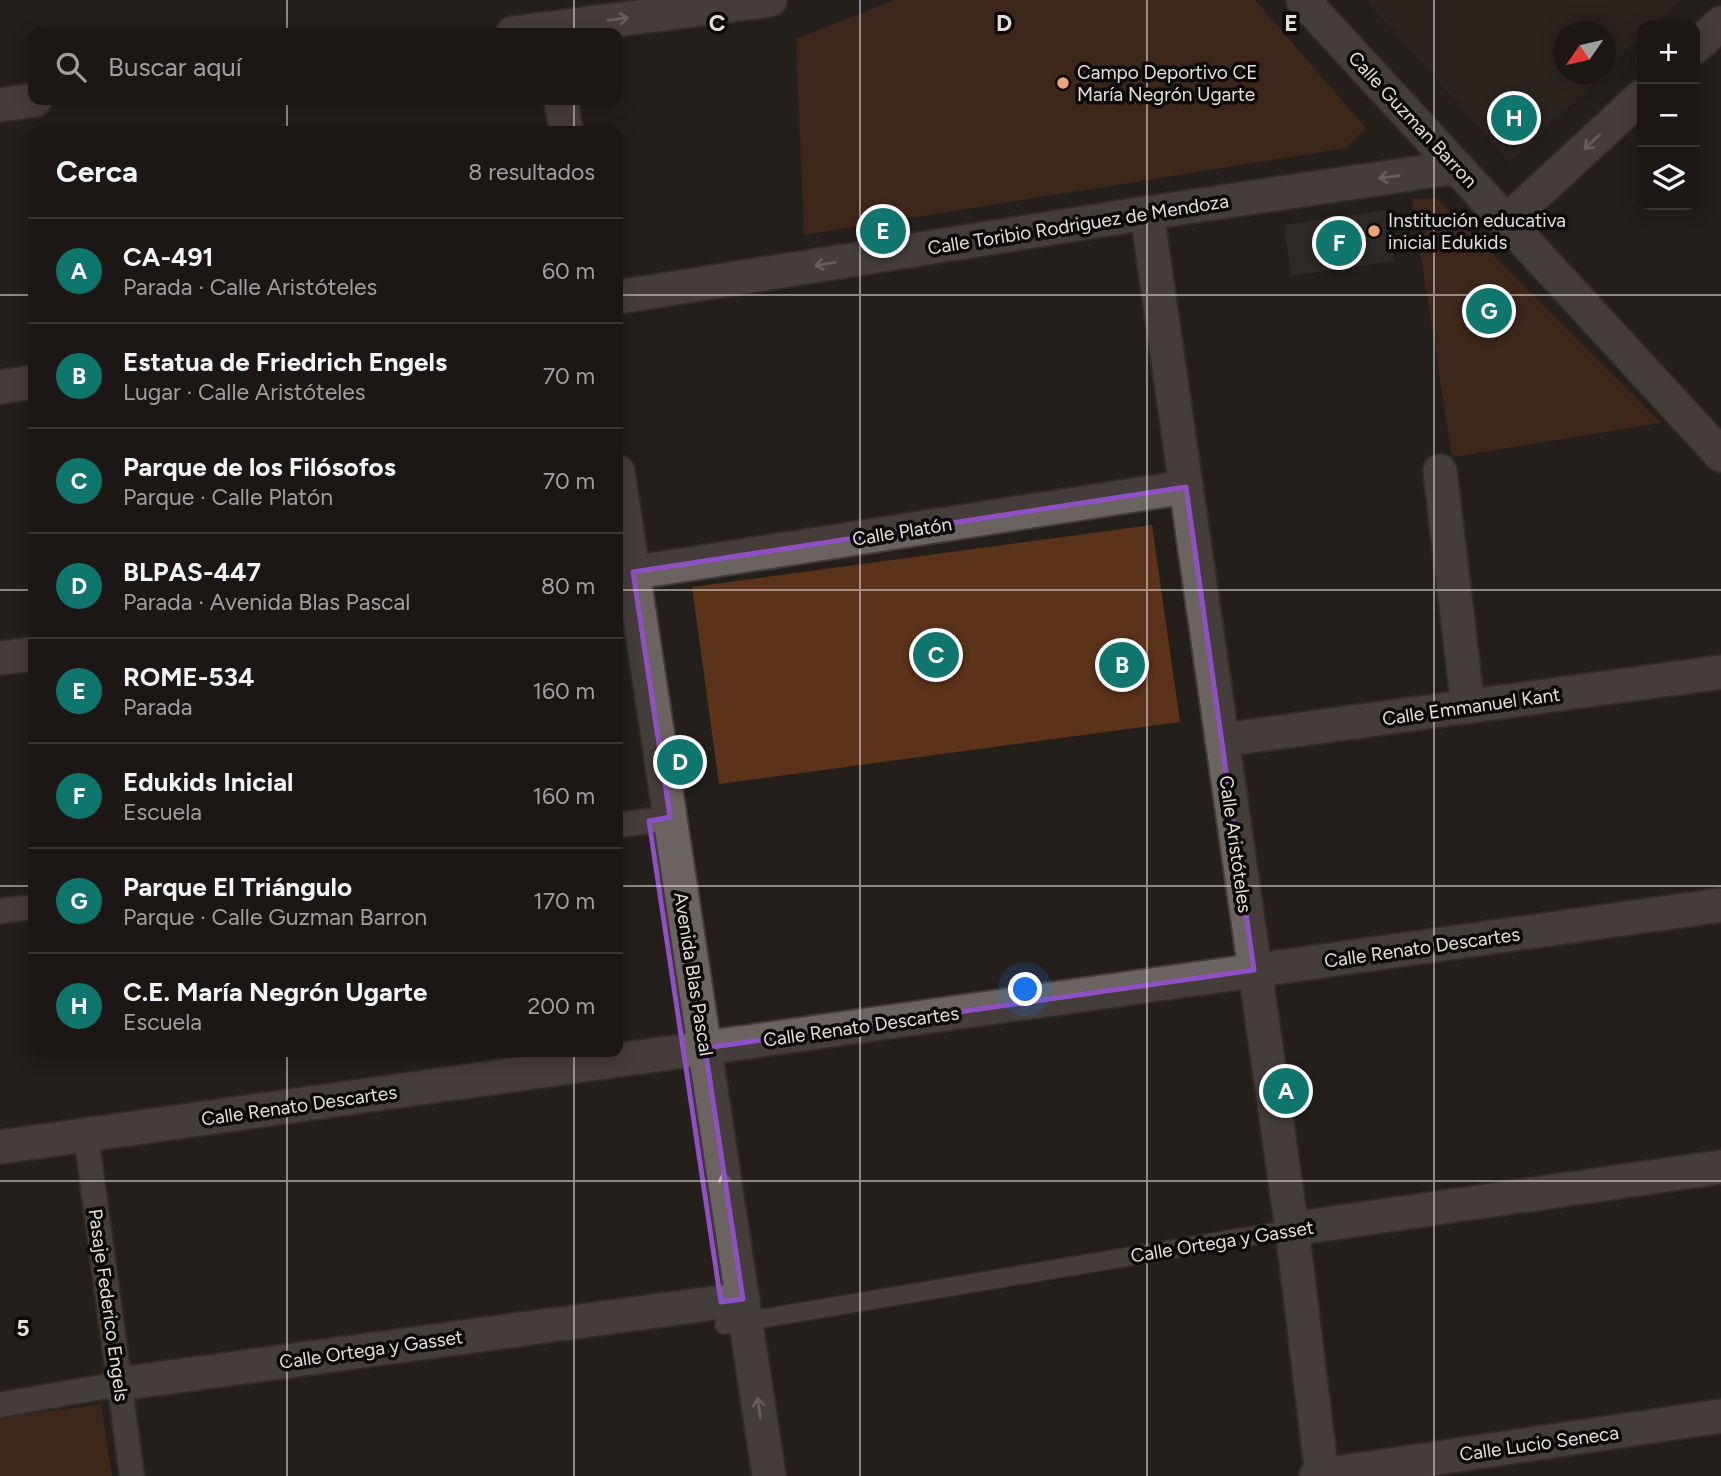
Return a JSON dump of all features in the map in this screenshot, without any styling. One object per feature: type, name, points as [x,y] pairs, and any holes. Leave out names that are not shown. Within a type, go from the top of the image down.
[{"type":"street","points":[[572,28],[770,0]]},
{"type":"street","name":"Calle Guzman Barron","points":[[1303,0],[1721,455]]},
{"type":"street","points":[[0,104],[28,101]]},
{"type":"street","points":[[1507,221],[1637,101]]},
{"type":"street","points":[[562,105],[565,126]]},
{"type":"street","name":"Calle Toribio Rodriguez de Mendoza","points":[[623,296],[1457,167]]},
{"type":"street","name":"Calle Aristóteles","points":[[1147,213],[1292,1229],[1320,1476]]},
{"type":"street","points":[[0,387],[28,383]]},
{"type":"street","points":[[1440,471],[1468,707]]},
{"type":"street","name":"Calle Platón","points":[[625,574],[1186,487]]},
{"type":"street","name":"Avenida Blas Pascal","points":[[623,545],[646,821]]},
{"type":"street","name":"Avenida Blas Pascal","points":[[623,650],[646,821],[694,1049],[733,1312],[747,1476]]},
{"type":"street","points":[[0,658],[28,655]]},
{"type":"street","name":"Calle Emmanuel Kant","points":[[1222,740],[1721,672]]},
{"type":"street","name":"Calle Renato Descartes","points":[[0,1147],[1721,905]]},
{"type":"street","points":[[0,911],[28,908]]},
{"type":"street","name":"Pasaje Federico Engels","points":[[86,1135],[132,1476]]},
{"type":"street","name":"Calle Ortega y Gasset","points":[[1292,1229],[1721,1167]]},
{"type":"street","name":"Avenida Blas Pascal","points":[[733,1312],[769,1476]]},
{"type":"street","name":"Calle Ortega y Gasset","points":[[0,1405],[119,1384],[733,1312]]},
{"type":"street","name":"Calle Lucio Seneca","points":[[1320,1476],[1721,1416]]},
{"type":"lane","name":"Calle Ortega y Gasset","points":[[733,1312],[1292,1229]]},
{"type":"highlighted area","points":[[1186,487],[1254,970],[705,1048],[743,1299],[721,1302],[649,821],[670,817],[633,572]]},
{"type":"shaded area","name":"Campo Deportivo CE María Negrón Ugarte","points":[[894,0],[1255,0],[1366,128],[1346,148],[804,235],[796,39]]},
{"type":"shaded area","points":[[1366,0],[1680,0],[1657,21],[1637,21],[1637,41],[1616,61],[1616,21],[1553,21],[1553,84],[1592,84],[1510,162]]},
{"type":"shaded area","points":[[1436,198],[1661,423],[1452,457],[1412,199]]},
{"type":"shaded area","points":[[1152,525],[1180,722],[719,784],[692,587]]},
{"type":"shaded area","points":[[101,1404],[112,1476],[0,1476],[0,1418]]},
{"type":"building","points":[[1386,210],[1394,261],[1291,276],[1284,225]]},
{"type":"place","name":"Campo Deportivo CE María Negrón Ugarte","points":[[1063,83]]},
{"type":"place","name":"C.E. María Negrón Ugarte","points":[[1514,118]]},
{"type":"place","name":"ROME-534","points":[[883,231]]},
{"type":"place","name":"Institución educativa inicial Edukids","points":[[1374,231]]},
{"type":"place","name":"Edukids Inicial","points":[[1339,243]]},
{"type":"place","name":"Parque El Triángulo","points":[[1489,311]]},
{"type":"place","name":"Parque de los Filósofos","points":[[936,655]]},
{"type":"place","name":"Estatua de Friedrich Engels","points":[[1122,665]]},
{"type":"place","name":"BLPAS-447","points":[[680,762]]},
{"type":"place","name":"CA-491","points":[[1286,1091]]}]
